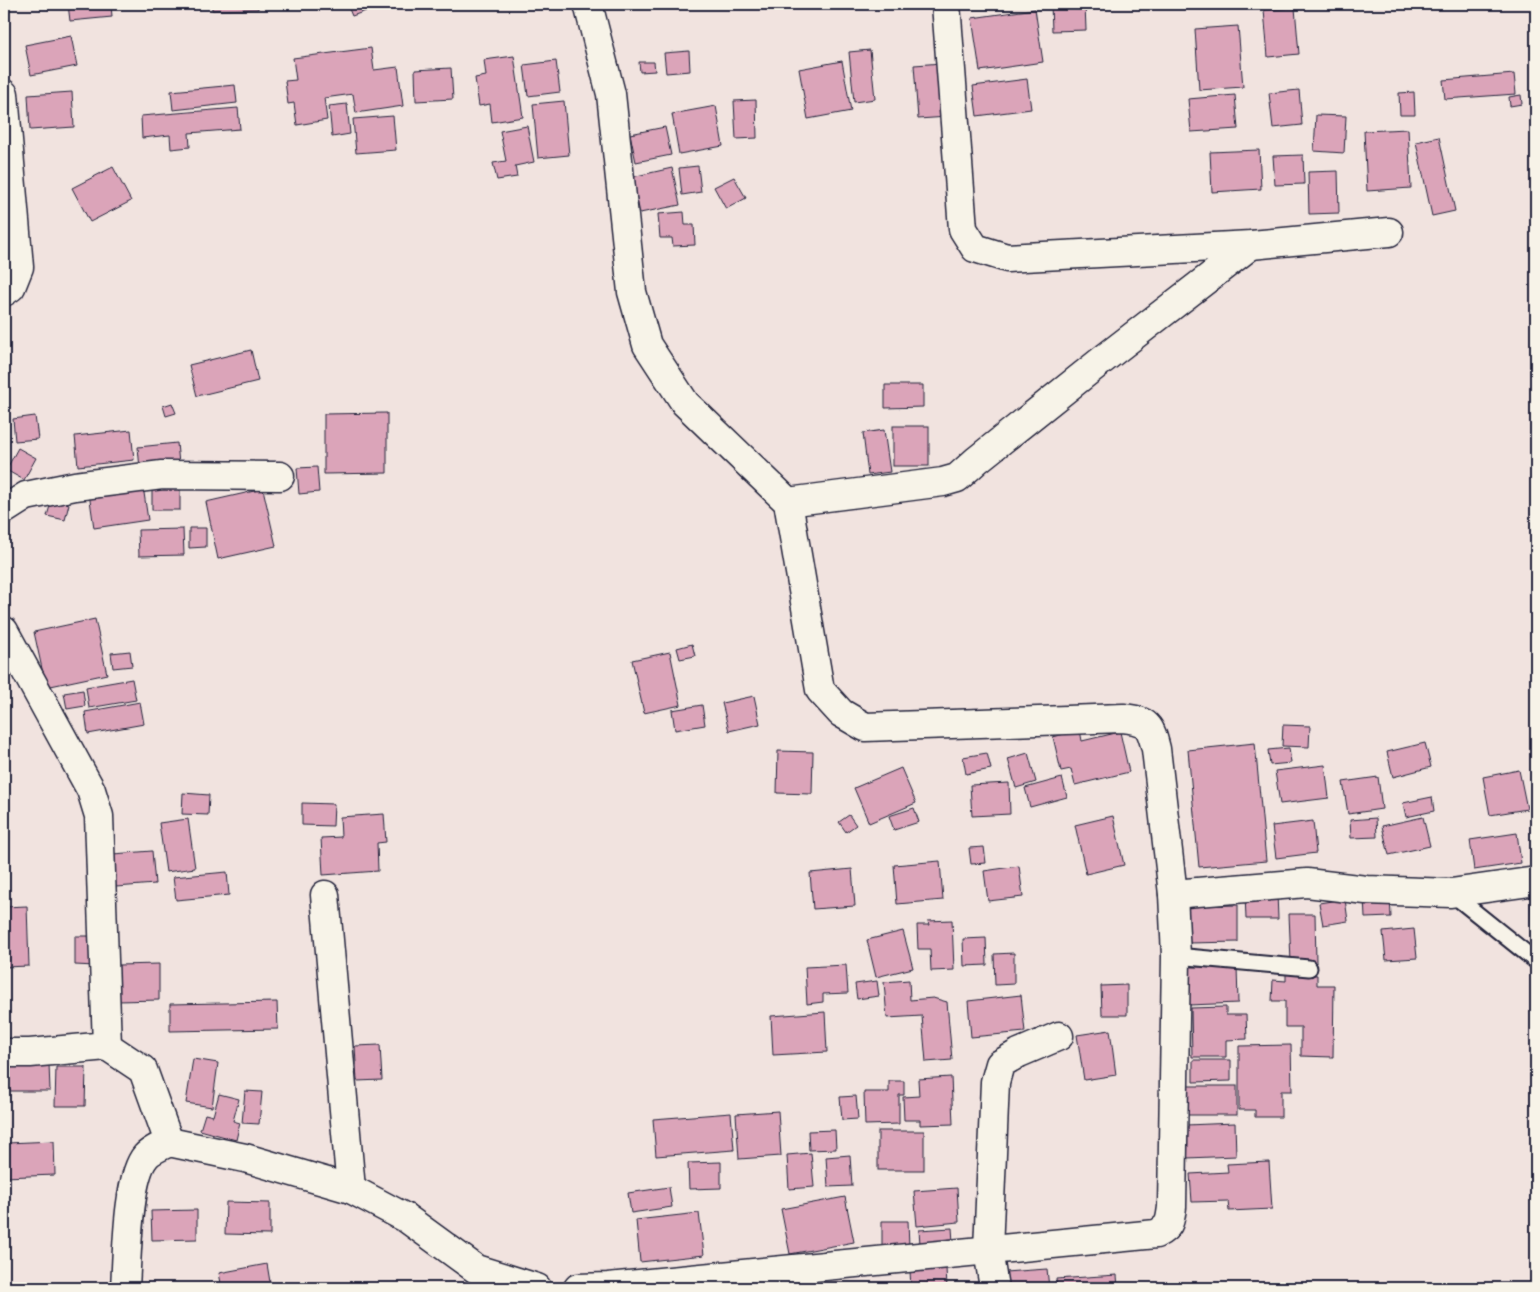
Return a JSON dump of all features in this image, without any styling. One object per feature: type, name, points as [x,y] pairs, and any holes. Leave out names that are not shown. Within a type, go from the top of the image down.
[{"type":"street","points":[[578,1288],[608,1288],[1156,1234],[1166,1229],[1170,1221],[1172,1207],[1176,956],[1173,894],[1156,749],[1152,732],[1140,720],[1123,718],[865,726],[841,713],[820,690],[788,502],[685,403],[647,345],[632,292],[611,94],[588,4]]},
{"type":"street","points":[[946,4],[962,229],[975,248],[1006,258],[1251,245],[1389,232]]},
{"type":"street","points":[[4,94],[19,267],[12,286],[4,292]]},
{"type":"street","points":[[788,502],[942,482],[957,478],[1101,361],[1251,245]]},
{"type":"street","points":[[4,510],[26,496],[75,486],[162,475],[280,476]]},
{"type":"street","points":[[4,631],[91,790],[99,816],[107,1046]]},
{"type":"street","points":[[1173,894],[1307,883],[1366,890],[1452,893],[1536,881]]},
{"type":"street","points":[[325,895],[351,1188]]},
{"type":"street","points":[[994,1288],[988,1250],[995,1082],[1000,1064],[1019,1053],[1059,1036]]},
{"type":"street","points":[[4,1053],[30,1053],[107,1046],[143,1070],[169,1142]]},
{"type":"street","points":[[125,1288],[130,1211],[136,1173],[146,1155],[169,1142],[245,1158],[351,1188],[406,1218],[476,1279],[537,1288]]},
{"type":"lane","points":[[1452,893],[1536,961]]},
{"type":"lane","points":[[1176,956],[1310,968]]},
{"type":"building","points":[[68,4],[111,4],[112,17],[70,21]]},
{"type":"building","points":[[196,4],[258,4],[258,9],[212,10],[212,6],[196,6]]},
{"type":"building","points":[[347,4],[363,4],[366,11],[352,16]]},
{"type":"building","points":[[1051,4],[1085,4],[1086,30],[1052,31]]},
{"type":"building","points":[[1295,8],[1299,54],[1268,57],[1264,10]]},
{"type":"building","points":[[1035,9],[1043,62],[980,71],[972,18]]},
{"type":"building","points":[[1238,26],[1243,87],[1199,90],[1195,29]]},
{"type":"building","points":[[71,36],[77,66],[31,75],[25,45]]},
{"type":"building","points":[[371,48],[374,70],[398,67],[403,106],[356,113],[353,94],[324,98],[327,120],[297,125],[294,103],[288,104],[285,81],[296,80],[293,58]]},
{"type":"building","points":[[870,50],[875,99],[854,102],[849,52]]},
{"type":"building","points":[[689,51],[690,71],[666,73],[664,53]]},
{"type":"building","points":[[514,56],[523,117],[492,122],[490,104],[479,106],[475,78],[486,76],[484,60]]},
{"type":"building","points":[[556,61],[560,92],[528,96],[524,65]]},
{"type":"building","points":[[842,61],[851,111],[808,119],[799,69]]},
{"type":"building","points":[[639,62],[654,62],[655,71],[640,72]]},
{"type":"building","points":[[943,63],[948,117],[918,119],[914,65]]},
{"type":"building","points":[[451,68],[453,99],[416,101],[415,70]]},
{"type":"building","points":[[1514,74],[1516,94],[1445,99],[1443,80]]},
{"type":"building","points":[[1027,79],[1031,109],[977,116],[973,86]]},
{"type":"building","points":[[235,85],[237,103],[173,110],[171,91]]},
{"type":"building","points":[[1299,90],[1302,125],[1273,128],[1269,93]]},
{"type":"building","points":[[72,92],[74,127],[30,130],[28,95]]},
{"type":"building","points":[[1414,92],[1415,115],[1400,115],[1399,93]]},
{"type":"building","points":[[1235,95],[1238,129],[1191,132],[1188,99]]},
{"type":"building","points":[[1521,95],[1522,104],[1510,106],[1509,97]]},
{"type":"building","points":[[756,100],[757,138],[736,139],[734,101]]},
{"type":"building","points":[[564,101],[569,155],[538,158],[533,104]]},
{"type":"building","points":[[347,104],[350,134],[332,137],[329,106]]},
{"type":"building","points":[[716,106],[723,146],[679,154],[672,114]]},
{"type":"building","points":[[238,108],[240,129],[189,133],[190,147],[171,149],[170,135],[142,138],[141,116]]},
{"type":"building","points":[[1316,115],[1346,116],[1344,153],[1314,151]]},
{"type":"building","points":[[393,116],[396,150],[356,153],[353,119]]},
{"type":"building","points":[[527,126],[534,162],[515,166],[517,177],[497,180],[493,163],[506,161],[500,131]]},
{"type":"building","points":[[665,127],[671,155],[636,162],[630,134]]},
{"type":"building","points":[[1408,129],[1411,188],[1367,191],[1364,131]]},
{"type":"building","points":[[1439,137],[1455,211],[1432,216],[1416,142]]},
{"type":"building","points":[[1259,150],[1261,189],[1212,192],[1210,152]]},
{"type":"building","points":[[1303,155],[1304,184],[1275,185],[1273,156]]},
{"type":"building","points":[[698,166],[701,192],[682,195],[679,168]]},
{"type":"building","points":[[113,167],[131,201],[90,222],[72,188]]},
{"type":"building","points":[[672,168],[680,205],[640,213],[632,177]]},
{"type":"building","points":[[1338,171],[1339,213],[1309,214],[1308,172]]},
{"type":"building","points":[[734,177],[746,198],[726,209],[714,187]]},
{"type":"building","points":[[684,212],[685,225],[694,225],[695,245],[673,246],[672,238],[660,238],[658,214]]},
{"type":"building","points":[[251,350],[258,381],[197,396],[189,365]]},
{"type":"building","points":[[885,385],[923,385],[923,407],[885,408]]},
{"type":"building","points":[[172,403],[176,413],[166,416],[163,406]]},
{"type":"building","points":[[387,413],[387,473],[324,474],[324,414]]},
{"type":"building","points":[[35,416],[38,439],[15,441],[13,419]]},
{"type":"building","points":[[893,426],[929,426],[929,466],[893,466]]},
{"type":"building","points":[[131,430],[134,460],[78,466],[75,436]]},
{"type":"building","points":[[884,430],[890,472],[868,475],[863,433]]},
{"type":"building","points":[[177,443],[179,464],[140,469],[138,447]]},
{"type":"building","points":[[18,448],[36,458],[24,480],[6,470]]},
{"type":"building","points":[[317,467],[319,492],[299,494],[297,468]]},
{"type":"building","points":[[152,484],[180,484],[180,510],[152,510]]},
{"type":"building","points":[[143,486],[148,520],[94,528],[89,493]]},
{"type":"building","points":[[263,489],[276,546],[218,559],[206,502]]},
{"type":"building","points":[[52,499],[69,504],[65,520],[47,516]]},
{"type":"building","points":[[189,528],[206,528],[206,547],[189,548]]},
{"type":"building","points":[[183,529],[184,555],[139,556],[138,530]]},
{"type":"building","points":[[95,619],[107,674],[46,687],[34,632]]},
{"type":"building","points":[[692,644],[695,656],[680,659],[677,648]]},
{"type":"building","points":[[130,651],[132,666],[113,668],[111,653]]},
{"type":"building","points":[[670,652],[681,705],[644,713],[632,660]]},
{"type":"building","points":[[132,679],[136,700],[89,708],[86,687]]},
{"type":"building","points":[[83,690],[85,706],[67,709],[64,693]]},
{"type":"building","points":[[754,696],[760,724],[729,731],[722,703]]},
{"type":"building","points":[[140,702],[144,724],[88,734],[85,712]]},
{"type":"building","points":[[702,705],[705,725],[675,730],[672,710]]},
{"type":"building","points":[[1283,725],[1310,726],[1309,747],[1282,746]]},
{"type":"building","points":[[1080,730],[1082,741],[1120,732],[1129,772],[1075,785],[1071,769],[1061,771],[1053,737]]},
{"type":"building","points":[[1255,743],[1266,861],[1199,867],[1188,750]]},
{"type":"building","points":[[1425,743],[1431,767],[1393,777],[1387,752]]},
{"type":"building","points":[[1289,748],[1291,763],[1270,765],[1268,750]]},
{"type":"building","points":[[778,751],[813,752],[812,794],[777,793]]},
{"type":"building","points":[[987,753],[991,769],[966,774],[963,757]]},
{"type":"building","points":[[1028,753],[1036,782],[1016,788],[1008,759]]},
{"type":"building","points":[[1325,765],[1329,798],[1280,804],[1275,771]]},
{"type":"building","points":[[901,768],[916,803],[869,823],[854,788]]},
{"type":"building","points":[[1519,770],[1527,809],[1490,815],[1483,777]]},
{"type":"building","points":[[1378,777],[1382,809],[1348,814],[1343,782]]},
{"type":"building","points":[[1062,778],[1067,797],[1030,807],[1025,788]]},
{"type":"building","points":[[1009,783],[1010,814],[972,816],[970,785]]},
{"type":"building","points":[[183,793],[209,795],[208,815],[182,814]]},
{"type":"building","points":[[1432,797],[1434,811],[1406,817],[1403,803]]},
{"type":"building","points":[[302,803],[334,804],[333,826],[302,825]]},
{"type":"building","points":[[914,808],[919,822],[894,830],[889,816]]},
{"type":"building","points":[[384,814],[386,842],[377,843],[378,871],[323,875],[321,838],[341,837],[340,817]]},
{"type":"building","points":[[849,815],[856,825],[846,832],[839,822]]},
{"type":"building","points":[[1113,816],[1124,865],[1086,874],[1075,825]]},
{"type":"building","points":[[1423,817],[1430,846],[1389,855],[1382,826]]},
{"type":"building","points":[[1376,818],[1377,837],[1351,838],[1350,820]]},
{"type":"building","points":[[188,819],[195,868],[166,872],[159,823]]},
{"type":"building","points":[[1313,821],[1316,853],[1276,858],[1272,826]]},
{"type":"building","points":[[1517,833],[1521,863],[1474,870],[1470,840]]},
{"type":"building","points":[[984,847],[986,863],[971,864],[969,848]]},
{"type":"building","points":[[152,851],[155,884],[116,887],[113,854]]},
{"type":"building","points":[[940,861],[943,900],[897,904],[894,865]]},
{"type":"building","points":[[1019,866],[1023,897],[988,901],[984,871]]},
{"type":"building","points":[[852,869],[855,906],[813,909],[810,873]]},
{"type":"building","points":[[227,872],[229,895],[176,900],[173,877]]},
{"type":"building","points":[[1277,893],[1278,919],[1246,919],[1245,894]]},
{"type":"building","points":[[1390,896],[1391,917],[1365,918],[1364,897]]},
{"type":"building","points":[[1345,899],[1348,921],[1323,925],[1319,903]]},
{"type":"building","points":[[1531,904],[1536,904],[1536,939],[1532,939]]},
{"type":"building","points":[[1238,905],[1238,942],[1188,943],[1188,906]]},
{"type":"building","points":[[27,906],[29,966],[4,967],[4,907]]},
{"type":"building","points":[[1289,914],[1315,914],[1316,962],[1291,962]]},
{"type":"building","points":[[952,920],[954,970],[931,971],[930,949],[918,949],[917,925],[929,925],[928,921]]},
{"type":"building","points":[[1414,929],[1417,958],[1386,960],[1383,932]]},
{"type":"building","points":[[903,931],[913,968],[876,977],[867,940]]},
{"type":"building","points":[[75,936],[95,936],[95,966],[75,965]]},
{"type":"building","points":[[986,938],[987,965],[964,966],[963,939]]},
{"type":"building","points":[[1014,953],[1014,984],[995,985],[994,954]]},
{"type":"building","points":[[159,964],[159,1000],[118,1001],[118,965]]},
{"type":"building","points":[[846,965],[848,993],[823,994],[823,1002],[807,1004],[805,967]]},
{"type":"building","points":[[1237,966],[1238,1003],[1189,1005],[1189,967]]},
{"type":"building","points":[[1286,974],[1317,975],[1317,985],[1334,985],[1333,1057],[1301,1056],[1301,1027],[1285,1027],[1285,1001],[1272,1001],[1273,980],[1286,981]]},
{"type":"building","points":[[909,980],[910,1000],[933,998],[947,1002],[952,1060],[926,1062],[922,1016],[887,1018],[884,982]]},
{"type":"building","points":[[877,981],[879,996],[857,999],[855,984]]},
{"type":"building","points":[[1127,985],[1127,1015],[1102,1015],[1101,986]]},
{"type":"building","points":[[1021,995],[1025,1032],[971,1037],[968,1001]]},
{"type":"building","points":[[277,1002],[278,1029],[170,1031],[170,1004]]},
{"type":"building","points":[[1226,1007],[1226,1015],[1246,1015],[1247,1039],[1226,1040],[1226,1057],[1192,1057],[1191,1008]]},
{"type":"building","points":[[825,1012],[827,1052],[773,1055],[771,1016]]},
{"type":"building","points":[[1110,1030],[1116,1075],[1084,1080],[1077,1035]]},
{"type":"building","points":[[380,1045],[382,1080],[357,1081],[355,1046]]},
{"type":"building","points":[[1291,1045],[1292,1091],[1281,1091],[1281,1117],[1255,1117],[1255,1110],[1239,1110],[1239,1046]]},
{"type":"building","points":[[193,1059],[218,1063],[212,1107],[186,1103]]},
{"type":"building","points":[[1193,1060],[1231,1060],[1231,1081],[1193,1082]]},
{"type":"building","points":[[4,1064],[49,1064],[50,1091],[4,1091]]},
{"type":"building","points":[[56,1067],[86,1067],[85,1106],[55,1106]]},
{"type":"building","points":[[951,1077],[953,1124],[920,1125],[920,1120],[904,1120],[903,1097],[919,1096],[918,1079]]},
{"type":"building","points":[[889,1081],[904,1081],[904,1095],[899,1095],[899,1124],[865,1125],[864,1092],[889,1092]]},
{"type":"building","points":[[1182,1086],[1237,1086],[1237,1115],[1182,1115]]},
{"type":"building","points":[[245,1091],[262,1092],[259,1124],[242,1123]]},
{"type":"building","points":[[219,1094],[239,1099],[233,1121],[240,1123],[236,1140],[200,1130],[205,1114],[213,1116]]},
{"type":"building","points":[[856,1096],[858,1119],[842,1120],[840,1097]]},
{"type":"building","points":[[778,1111],[781,1156],[739,1159],[736,1114]]},
{"type":"building","points":[[731,1113],[734,1150],[656,1156],[653,1119]]},
{"type":"building","points":[[1235,1123],[1236,1156],[1187,1158],[1186,1125]]},
{"type":"building","points":[[835,1130],[836,1149],[809,1150],[808,1131]]},
{"type":"building","points":[[878,1131],[924,1131],[924,1170],[878,1170]]},
{"type":"building","points":[[4,1132],[6,1132],[7,1143],[54,1141],[55,1175],[4,1177]]},
{"type":"building","points":[[811,1153],[814,1187],[789,1189],[787,1155]]},
{"type":"building","points":[[850,1155],[852,1186],[828,1187],[826,1157]]},
{"type":"building","points":[[721,1162],[721,1188],[689,1189],[688,1163]]},
{"type":"building","points":[[1269,1162],[1272,1209],[1229,1211],[1228,1201],[1192,1202],[1190,1174],[1228,1172],[1227,1164]]},
{"type":"building","points":[[669,1187],[672,1207],[631,1213],[628,1193]]},
{"type":"building","points":[[957,1188],[959,1222],[917,1226],[914,1191]]},
{"type":"building","points":[[845,1197],[854,1242],[790,1254],[781,1209]]},
{"type":"building","points":[[226,1202],[270,1203],[270,1235],[225,1234]]},
{"type":"building","points":[[197,1210],[197,1239],[152,1240],[151,1211]]},
{"type":"building","points":[[699,1213],[704,1255],[640,1262],[636,1220]]},
{"type":"building","points":[[882,1221],[908,1221],[909,1247],[882,1248]]},
{"type":"building","points":[[952,1228],[953,1242],[920,1244],[919,1230]]},
{"type":"building","points":[[267,1264],[271,1288],[222,1288],[219,1273]]},
{"type":"building","points":[[946,1268],[947,1288],[911,1288],[910,1271]]},
{"type":"building","points":[[1047,1269],[1049,1288],[1006,1288],[1005,1272]]},
{"type":"building","points":[[1117,1275],[1118,1288],[1057,1288],[1056,1279]]},
{"type":"building","points":[[879,1285],[879,1288],[845,1288],[845,1287]]}]
